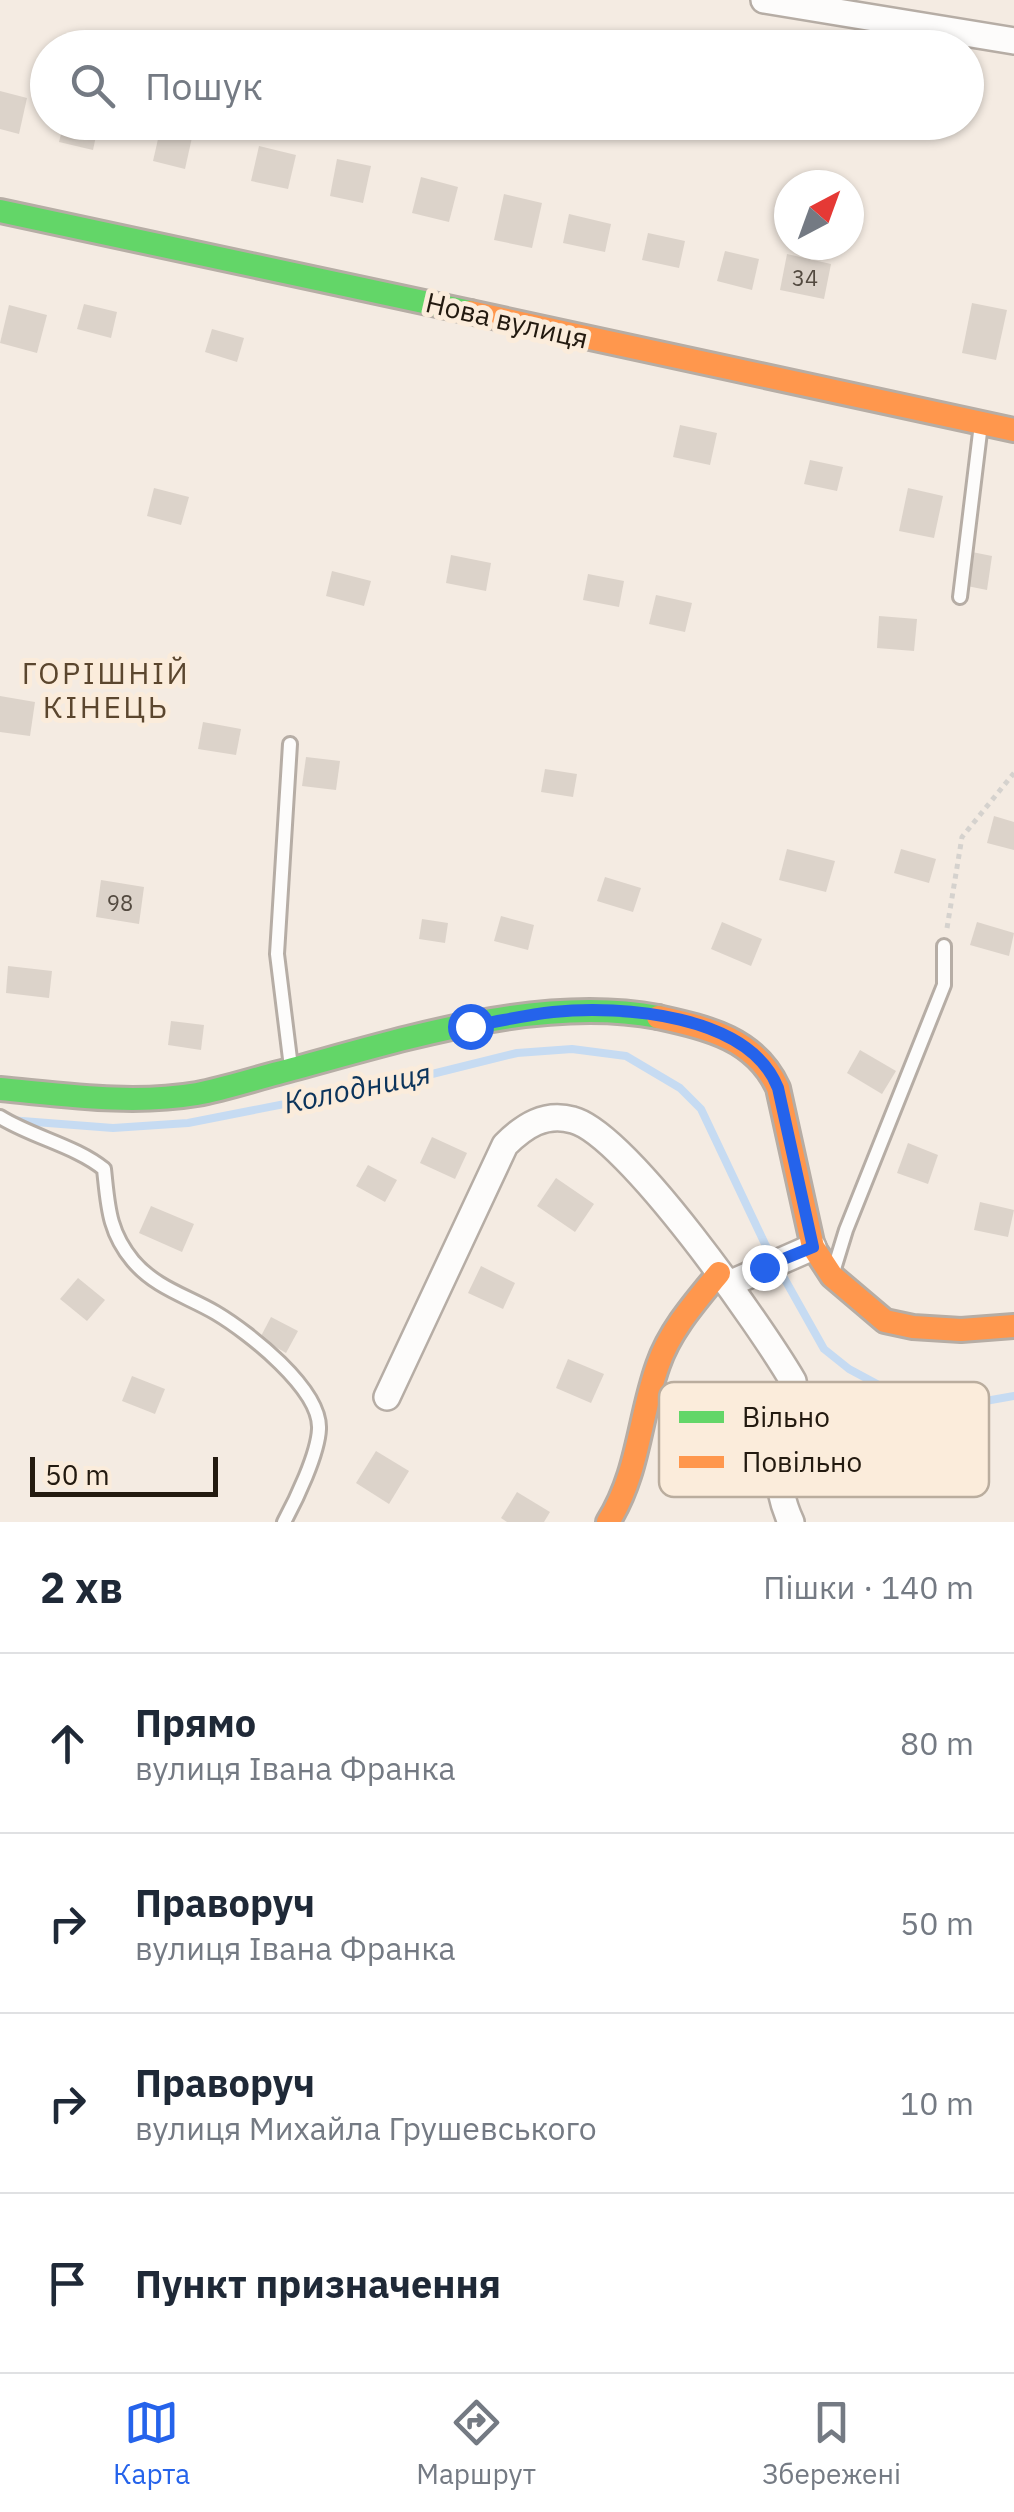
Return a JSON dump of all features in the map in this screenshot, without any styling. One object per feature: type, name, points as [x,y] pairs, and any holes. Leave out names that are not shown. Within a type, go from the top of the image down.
[{"type":"street","points":[[764,0],[947,30]]},
{"type":"street","points":[[984,36],[1014,41]]},
{"type":"street","name":"Нова вулиця","points":[[0,211],[1014,430]]},
{"type":"street","points":[[0,1089],[95,1098],[184,1096],[470,1026],[554,1012],[643,1013],[731,1037],[760,1057],[771,1070],[778,1088],[803,1251],[832,1276],[885,1320],[913,1327],[961,1330],[1014,1326]]},
{"type":"street","points":[[386,1397],[506,1145],[536,1121],[554,1117],[575,1120],[591,1129],[697,1240],[793,1382]]},
{"type":"street","points":[[608,1522],[624,1501],[658,1367],[676,1326],[724,1279],[803,1251]]},
{"type":"street","points":[[783,1497],[791,1522]]},
{"type":"lane","points":[[960,597],[981,422]]},
{"type":"lane","points":[[290,744],[278,954],[292,1070]]},
{"type":"lane","points":[[832,1276],[846,1230],[944,985],[944,946]]},
{"type":"lane","points":[[0,1117],[104,1168],[109,1217],[132,1259],[158,1284],[218,1314],[295,1378],[315,1407],[319,1430],[298,1494],[284,1522]]},
{"type":"path","points":[[944,946],[962,837],[1014,773]]},
{"type":"building","points":[[0,91],[27,98],[19,134],[0,129]]},
{"type":"building","points":[[60,140],[95,140],[93,150]]},
{"type":"building","points":[[158,140],[191,140],[185,169],[153,161]]},
{"type":"building","points":[[259,146],[296,155],[288,189],[251,181]]},
{"type":"building","points":[[337,159],[371,166],[363,203],[330,196]]},
{"type":"building","points":[[421,177],[458,187],[449,222],[412,213]]},
{"type":"building","points":[[504,194],[542,203],[532,248],[494,240]]},
{"type":"building","points":[[569,214],[611,224],[605,252],[563,243]]},
{"type":"building","points":[[648,233],[685,241],[679,268],[642,260]]},
{"type":"building","points":[[725,251],[759,259],[752,290],[717,281]]},
{"type":"building","points":[[786,260],[831,264],[824,299],[780,290]]},
{"type":"building","points":[[972,303],[1007,310],[996,360],[962,353]]},
{"type":"building","points":[[84,304],[117,312],[111,338],[77,329]]},
{"type":"building","points":[[9,305],[47,315],[37,353],[0,343]]},
{"type":"building","points":[[212,329],[244,338],[237,362],[205,352]]},
{"type":"building","points":[[680,425],[717,433],[710,465],[673,457]]},
{"type":"building","points":[[810,460],[843,467],[837,491],[804,484]]},
{"type":"building","points":[[154,488],[189,497],[181,525],[147,516]]},
{"type":"building","points":[[908,488],[943,496],[934,538],[899,531]]},
{"type":"building","points":[[972,552],[992,556],[987,590],[967,586]]},
{"type":"building","points":[[451,555],[491,563],[486,591],[446,583]]},
{"type":"building","points":[[332,571],[371,581],[364,606],[326,596]]},
{"type":"building","points":[[588,574],[624,581],[619,607],[583,600]]},
{"type":"building","points":[[656,595],[692,603],[685,632],[649,624]]},
{"type":"building","points":[[879,616],[917,619],[914,651],[877,648]]},
{"type":"building","points":[[0,696],[35,702],[30,736],[0,732]]},
{"type":"building","points":[[203,722],[241,729],[236,755],[198,749]]},
{"type":"building","points":[[306,757],[340,761],[336,790],[302,786]]},
{"type":"building","points":[[545,769],[577,774],[573,797],[541,792]]},
{"type":"building","points":[[994,816],[1014,822],[1014,850],[987,843]]},
{"type":"building","points":[[787,849],[835,861],[826,892],[779,880]]},
{"type":"building","points":[[901,849],[936,859],[929,883],[894,873]]},
{"type":"building","points":[[605,877],[641,888],[633,912],[597,901]]},
{"type":"building","points":[[101,880],[144,887],[139,924],[96,917]]},
{"type":"building","points":[[501,916],[534,925],[528,950],[494,941]]},
{"type":"building","points":[[422,919],[448,923],[445,943],[419,939]]},
{"type":"building","points":[[722,922],[762,939],[751,966],[711,949]]},
{"type":"building","points":[[977,922],[1014,933],[1009,956],[970,945]]},
{"type":"building","points":[[8,966],[52,971],[49,998],[6,993]]},
{"type":"building","points":[[171,1021],[204,1025],[201,1050],[168,1045]]},
{"type":"building","points":[[860,1050],[896,1071],[882,1094],[847,1073]]},
{"type":"building","points":[[432,1137],[467,1153],[455,1179],[420,1163]]},
{"type":"building","points":[[908,1143],[938,1155],[928,1184],[897,1173]]},
{"type":"building","points":[[368,1165],[397,1180],[385,1202],[356,1186]]},
{"type":"building","points":[[556,1178],[594,1204],[575,1232],[537,1206]]},
{"type":"building","points":[[980,1202],[1014,1210],[1008,1237],[974,1230]]},
{"type":"building","points":[[151,1206],[194,1224],[182,1252],[139,1233]]},
{"type":"building","points":[[481,1266],[515,1283],[503,1309],[468,1293]]},
{"type":"building","points":[[78,1278],[105,1300],[87,1321],[60,1299]]},
{"type":"building","points":[[271,1317],[298,1331],[286,1353],[260,1338]]},
{"type":"building","points":[[568,1359],[604,1374],[591,1403],[556,1388]]},
{"type":"building","points":[[132,1376],[165,1389],[155,1414],[122,1401]]},
{"type":"building","points":[[376,1451],[409,1471],[389,1504],[356,1483]]},
{"type":"building","points":[[517,1492],[550,1512],[544,1522],[507,1522],[501,1518]]},
{"type":"waterway","name":"Колодниця","points":[[9,1120],[113,1128],[188,1123],[412,1079],[517,1053],[572,1049],[626,1056],[680,1088],[701,1109],[765,1244],[824,1349],[873,1382]]},
{"type":"waterway","name":"Колодниця","points":[[989,1400],[1014,1396]]},
{"type":"traffic: fast","points":[[0,211],[470,312]]},
{"type":"traffic: fast","points":[[0,1089],[98,1098],[173,1097],[217,1090],[417,1036],[515,1016],[611,1012],[658,1017]]},
{"type":"traffic: slow","points":[[470,312],[1014,430]]},
{"type":"traffic: slow","points":[[658,1017],[728,1038],[743,1046],[768,1071],[778,1088],[813,1247],[832,1276],[885,1321],[961,1330],[1014,1326]]},
{"type":"traffic: slow","points":[[608,1522],[626,1484],[663,1352],[684,1316],[719,1273]]},
{"type":"district","name":"ГОРІШНІЙ КІНЕЦЬ","points":[[106,689]]},
{"type":"route","points":[[470,1026],[554,1012],[643,1013],[731,1037],[760,1057],[778,1088],[813,1247],[764,1267]]}]
